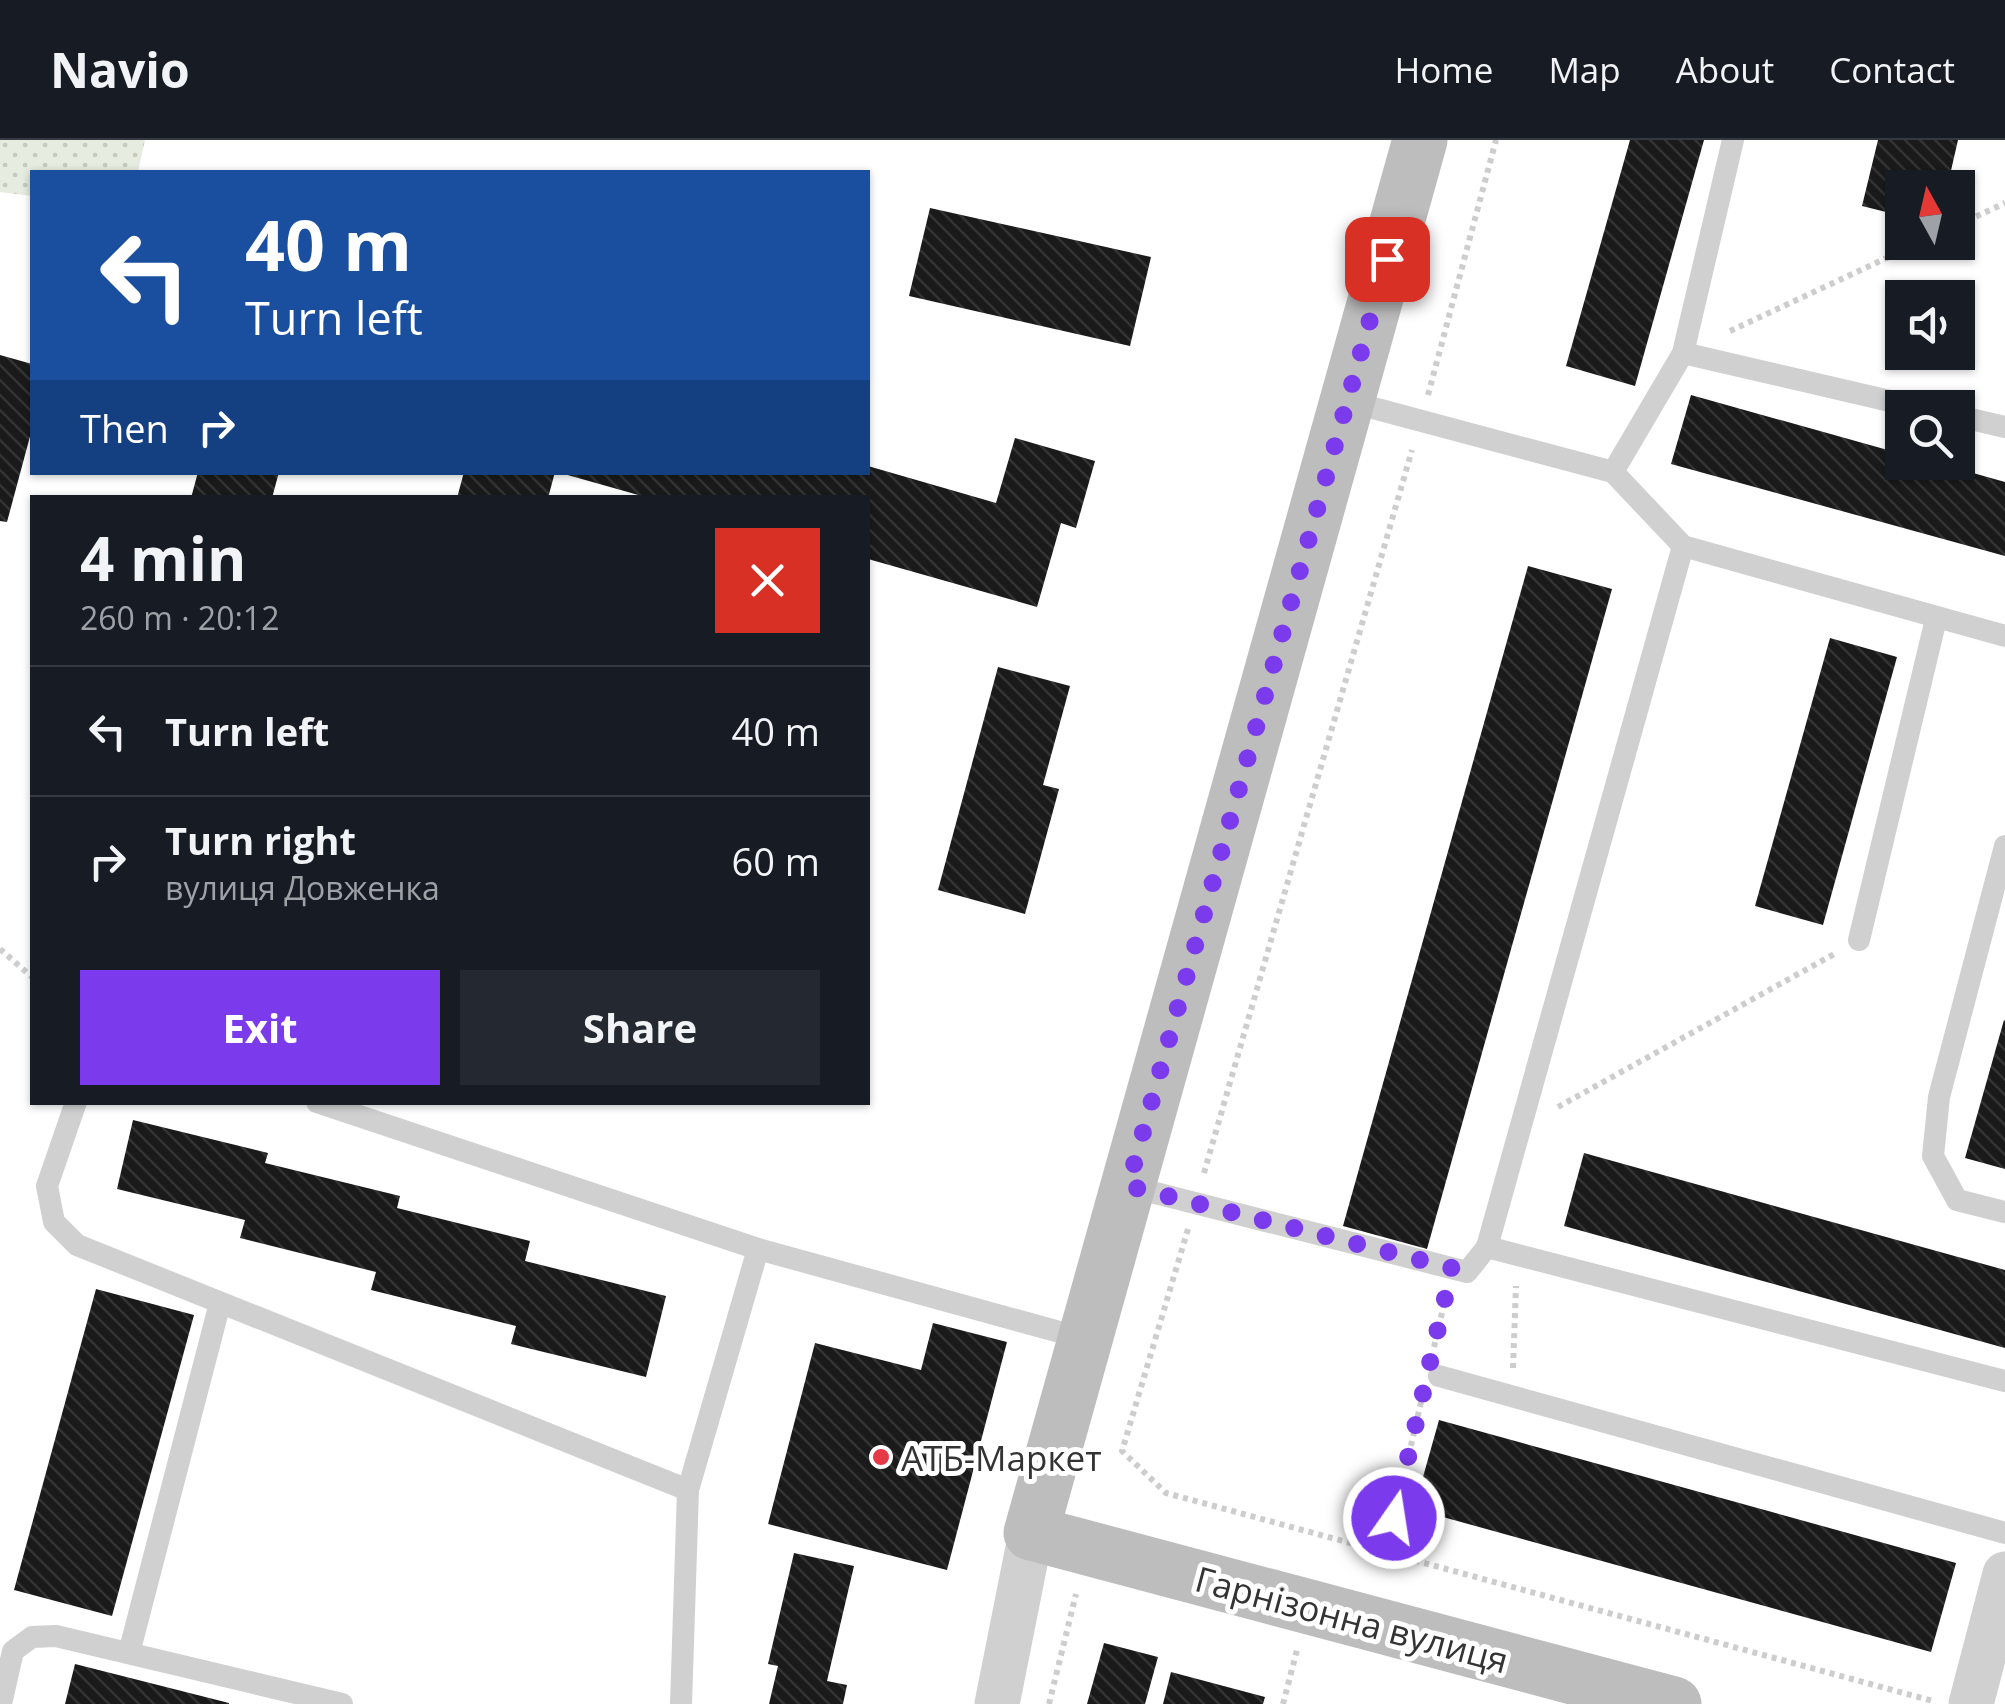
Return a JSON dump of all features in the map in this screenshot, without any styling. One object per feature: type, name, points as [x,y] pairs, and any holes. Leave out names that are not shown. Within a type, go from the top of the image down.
[{"type":"street","points":[[996,1704],[1031,1534],[1420,140]]},
{"type":"street","name":"Гарнізонна вулиця","points":[[1031,1534],[1674,1704]]},
{"type":"street","points":[[1972,1704],[2005,1574]]},
{"type":"lane","points":[[1614,472],[1683,353],[1732,140]]},
{"type":"lane","points":[[1683,353],[1885,400]]},
{"type":"lane","points":[[1347,401],[1614,472],[1683,546],[1936,620],[2005,636]]},
{"type":"lane","points":[[1975,420],[2005,427]]},
{"type":"lane","points":[[1128,1186],[1467,1272],[1487,1247],[1683,546]]},
{"type":"lane","points":[[1859,940],[1936,620]]},
{"type":"lane","points":[[2005,846],[1938,1097],[1933,1156],[1957,1200],[2005,1212]]},
{"type":"lane","points":[[75,1105],[47,1186],[54,1222],[77,1245],[688,1490]]},
{"type":"lane","points":[[326,1105],[758,1249],[1085,1339]]},
{"type":"lane","points":[[1487,1247],[2005,1382]]},
{"type":"lane","points":[[681,1704],[688,1490],[758,1249]]},
{"type":"lane","points":[[129,1654],[220,1302]]},
{"type":"lane","points":[[1433,1371],[2005,1533]]},
{"type":"lane","points":[[2,1704],[12,1651],[32,1636],[56,1636],[342,1704]]},
{"type":"path","points":[[1496,140],[1421,421],[1122,1452],[1166,1493],[1944,1704]]},
{"type":"path","points":[[1975,218],[2005,204]]},
{"type":"path","points":[[1683,353],[1885,259]]},
{"type":"path","points":[[1520,1128],[1859,940]]},
{"type":"path","points":[[0,949],[30,975]]},
{"type":"path","points":[[1512,1396],[1517,1255]]},
{"type":"path","points":[[1386,1553],[1433,1371],[1452,1268]]},
{"type":"path","points":[[1049,1704],[1078,1588],[1094,1592]]},
{"type":"path","points":[[1280,1644],[1316,1654]]},
{"type":"path","points":[[1284,1704],[1298,1648]]},
{"type":"shaded area","points":[[0,140],[145,140],[138,170],[30,170],[30,196],[0,192]]},
{"type":"building","points":[[1630,140],[1704,140],[1635,386],[1566,366]]},
{"type":"building","points":[[1878,140],[1958,140],[1951,170],[1885,170],[1885,212],[1862,206]]},
{"type":"building","points":[[930,208],[1151,257],[1130,346],[909,296]]},
{"type":"building","points":[[0,355],[30,363],[30,436],[7,522],[0,521]]},
{"type":"building","points":[[1691,395],[1885,449],[1885,480],[1975,480],[1975,474],[2005,482],[2005,556],[1671,464]]},
{"type":"building","points":[[1015,438],[1095,461],[1076,528],[1061,523],[1037,607],[870,560],[870,495],[638,495],[568,475],[870,475],[870,467],[996,503]]},
{"type":"building","points":[[197,475],[278,475],[273,495],[192,495]]},
{"type":"building","points":[[463,475],[554,475],[549,495],[458,495]]},
{"type":"building","points":[[1528,566],[1612,589],[1427,1249],[1343,1226]]},
{"type":"building","points":[[1830,638],[1897,657],[1823,925],[1755,906]]},
{"type":"building","points":[[998,667],[1070,686],[1043,785],[1059,789],[1025,914],[938,890]]},
{"type":"building","points":[[2005,1021],[2005,1169],[1965,1158]]},
{"type":"building","points":[[133,1120],[268,1153],[265,1163],[400,1196],[397,1208],[530,1241],[525,1261],[666,1296],[646,1377],[511,1344],[516,1326],[371,1290],[376,1272],[240,1238],[245,1220],[117,1189]]},
{"type":"building","points":[[1584,1153],[2005,1270],[2005,1348],[1564,1226]]},
{"type":"building","points":[[96,1289],[194,1315],[112,1616],[14,1590]]},
{"type":"building","points":[[933,1323],[1007,1342],[947,1570],[768,1524],[815,1343],[921,1370]]},
{"type":"building","points":[[1439,1420],[1956,1563],[1931,1652],[1414,1509]]},
{"type":"building","points":[[794,1553],[854,1566],[827,1681],[847,1685],[843,1704],[769,1704],[778,1666],[768,1664]]},
{"type":"building","points":[[1104,1643],[1158,1657],[1145,1704],[1087,1704]]},
{"type":"building","points":[[75,1664],[229,1703],[229,1704],[65,1704]]},
{"type":"building","points":[[1171,1672],[1265,1697],[1263,1704],[1163,1704]]},
{"type":"place","name":"АТБ-Маркет","points":[[881,1457]]},
{"type":"route","points":[[1387,259],[1128,1186],[1452,1268],[1394,1518]]}]
